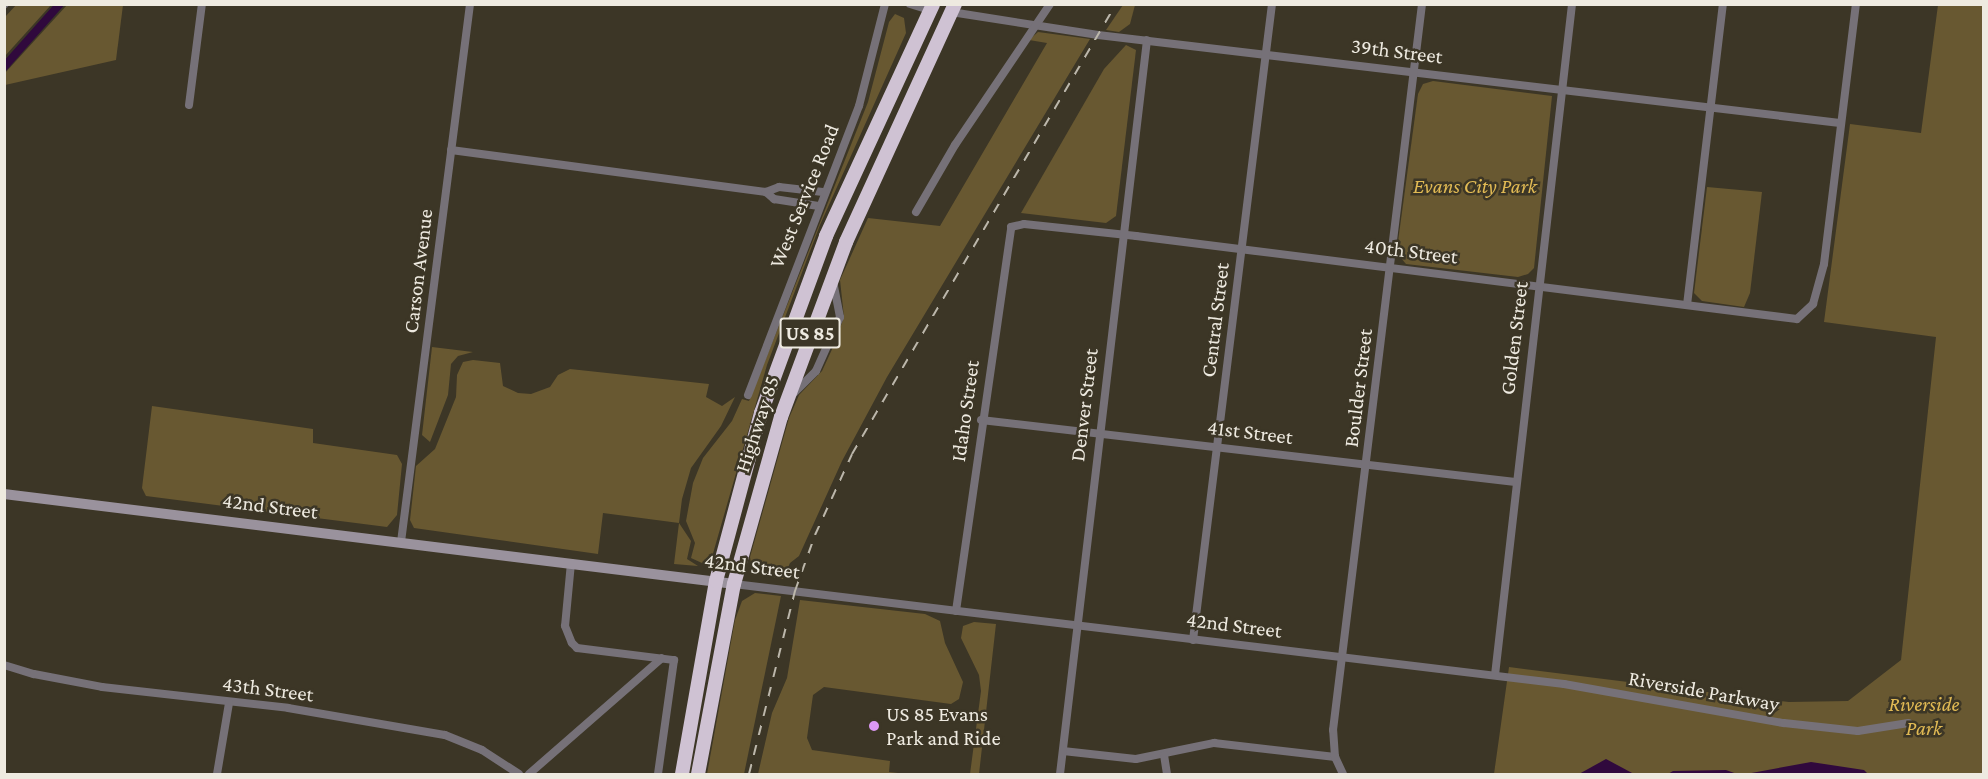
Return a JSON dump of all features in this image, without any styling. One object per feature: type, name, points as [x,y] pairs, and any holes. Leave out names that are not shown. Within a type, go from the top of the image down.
[{"type":"highway","name":"Highway 85","points":[[682,774],[716,582],[747,462],[793,321],[841,200],[932,7]]},
{"type":"highway","name":"Highway 85","points":[[698,774],[734,584],[786,403],[832,276],[953,8]]},
{"type":"main road","name":"42nd Street","points":[[4,494],[734,584]]},
{"type":"street","points":[[189,105],[202,4]]},
{"type":"street","name":"Carson Avenue","points":[[401,542],[470,4]]},
{"type":"street","points":[[910,4],[932,7]]},
{"type":"street","points":[[916,212],[955,145],[1050,4]]},
{"type":"street","name":"Central Street","points":[[1194,640],[1272,4]]},
{"type":"street","name":"Boulder Street","points":[[1343,774],[1335,757],[1333,730],[1422,4]]},
{"type":"street","name":"Golden Street","points":[[1495,675],[1515,482],[1572,4]]},
{"type":"street","points":[[1687,305],[1723,4]]},
{"type":"street","points":[[1840,123],[1856,4]]},
{"type":"street","name":"West Service Road","points":[[748,394],[823,192],[861,101],[885,7]]},
{"type":"street","name":"39th Street","points":[[953,8],[1147,40],[1840,123]]},
{"type":"street","name":"Denver Street","points":[[1060,774],[1147,40]]},
{"type":"street","name":"40th Street","points":[[1021,225],[1391,267],[1797,319],[1813,304],[1818,293],[1840,123]]},
{"type":"street","points":[[451,150],[766,192],[783,187],[823,192]]},
{"type":"street","points":[[766,192],[774,199],[818,206]]},
{"type":"street","name":"Idaho Street","points":[[956,610],[1005,244],[1011,227],[1021,225]]},
{"type":"street","points":[[786,403],[816,371],[840,317],[832,276]]},
{"type":"street","name":"41st Street","points":[[981,420],[1515,482]]},
{"type":"street","points":[[571,563],[565,626],[572,643],[577,648],[674,660],[658,774]]},
{"type":"street","name":"42nd Street","points":[[734,584],[1495,675]]},
{"type":"street","points":[[529,774],[662,658]]},
{"type":"street","name":"43th Street","points":[[4,664],[34,674],[102,687],[288,708],[445,735],[482,750],[519,774]]},
{"type":"street","name":"Riverside Parkway","points":[[1495,675],[1784,723],[1858,731],[1908,723]]},
{"type":"street","points":[[217,774],[229,703]]},
{"type":"street","points":[[1063,751],[1136,759],[1214,743],[1335,757]]},
{"type":"street","points":[[1164,755],[1167,774]]},
{"type":"green space","points":[[17,4],[51,5],[5,56],[5,17]]},
{"type":"green space","points":[[67,5],[123,5],[116,60],[5,85],[5,73]]},
{"type":"green space","points":[[1123,5],[1135,5],[1130,24],[1119,32],[1106,30]]},
{"type":"green space","name":"Riverside Park","points":[[1938,5],[1983,5],[1983,774],[1494,774],[1509,667],[1789,702],[1848,701],[1901,660],[1936,337],[1824,322],[1850,124],[1921,133]]},
{"type":"green space","points":[[895,14],[904,18],[906,33],[820,225],[767,365],[712,557],[708,563],[702,563],[691,558],[695,543],[686,521],[693,483],[703,458],[732,421],[742,399],[749,401],[868,102],[889,22]]},
{"type":"green space","points":[[1038,32],[1090,39],[887,377],[842,461],[799,556],[790,563],[783,579],[762,575],[752,570],[750,557],[789,418],[799,395],[822,371],[834,345],[844,317],[840,280],[868,218],[940,226],[1047,43],[1029,40]]},
{"type":"green space","points":[[1126,45],[1136,50],[1116,216],[1106,223],[1021,213],[1104,69]]},
{"type":"green space","name":"Evans City Park","points":[[1433,81],[1552,96],[1534,268],[1528,274],[1518,277],[1406,264],[1401,258],[1397,249],[1418,94],[1423,84]]},
{"type":"green space","points":[[1707,187],[1762,192],[1750,293],[1744,307],[1702,301],[1694,293]]},
{"type":"green space","points":[[432,347],[473,352],[458,356],[451,364],[448,395],[430,442],[422,435]]},
{"type":"green space","points":[[473,360],[500,363],[503,386],[518,393],[531,394],[550,387],[558,375],[570,369],[709,384],[706,397],[722,406],[735,397],[721,426],[691,468],[682,499],[679,523],[603,513],[598,554],[414,528],[410,520],[416,466],[435,449],[456,397],[457,375],[463,362]]},
{"type":"green space","points":[[152,406],[313,429],[313,443],[397,455],[402,464],[397,515],[387,527],[146,496],[142,488]]},
{"type":"green space","points":[[679,523],[691,541],[687,559],[698,566],[674,564]]},
{"type":"green space","points":[[755,593],[781,596],[744,774],[707,774],[735,620],[742,601]]},
{"type":"green space","points":[[800,600],[925,614],[940,621],[945,643],[963,682],[959,699],[951,704],[824,687],[813,695],[807,738],[812,750],[890,761],[889,772],[907,774],[758,774],[772,713],[787,678]]},
{"type":"green space","points":[[974,622],[996,624],[979,774],[970,774],[981,691],[979,675],[961,638],[963,626]]},
{"type":"shaded area","points":[[1606,759],[1634,774],[1579,774]]},
{"type":"shaded area","points":[[1811,762],[1864,770],[1868,774],[1746,774]]},
{"type":"shaded area","points":[[1726,770],[1737,774],[1668,774],[1673,771]]},
{"type":"waterway","points":[[4,67],[60,4]]},
{"type":"railway","points":[[749,774],[795,591],[815,535],[852,454],[1116,4]]},
{"type":"place","name":"US 85 Evans Park and Ride","points":[[874,726]]}]
